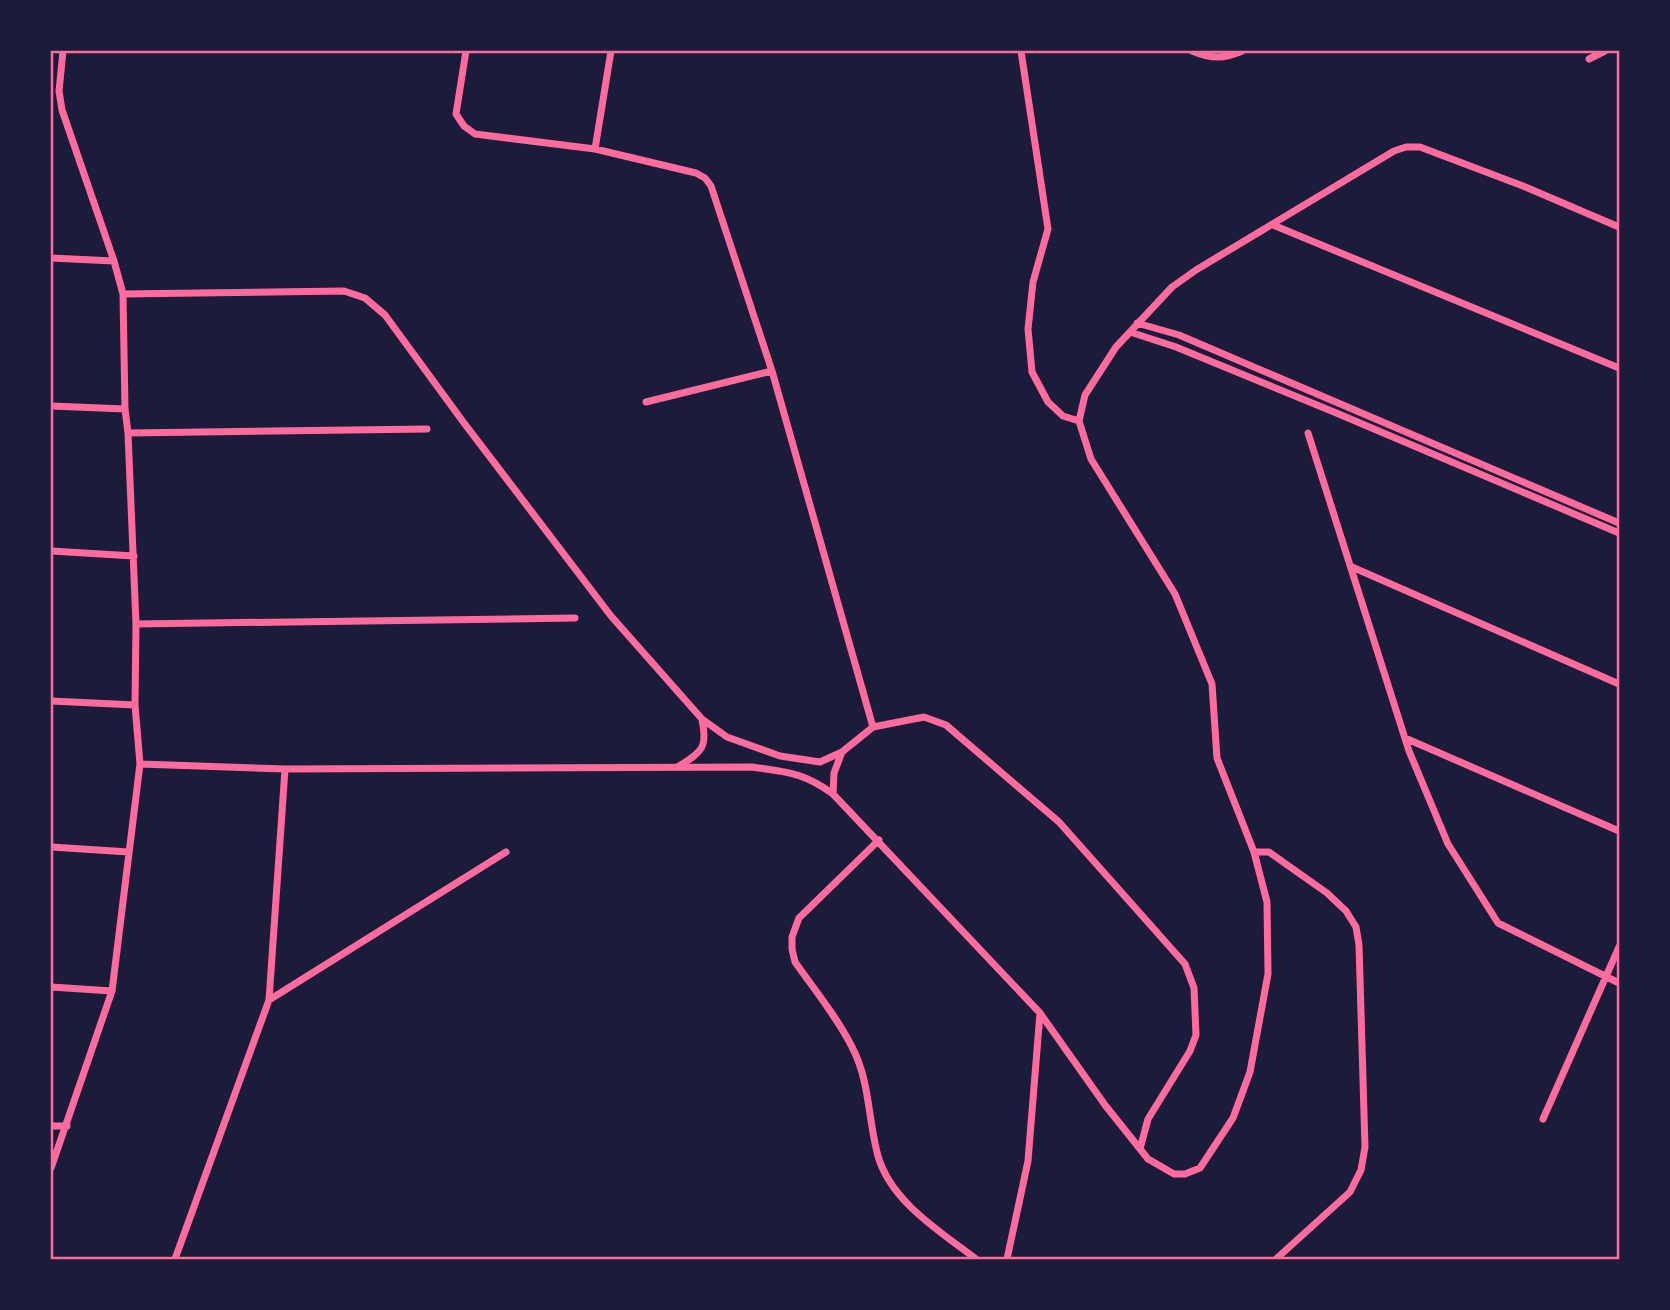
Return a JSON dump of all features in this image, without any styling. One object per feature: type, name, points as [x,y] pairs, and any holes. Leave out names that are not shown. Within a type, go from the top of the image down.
[{"type":"street","points":[[51,1168],[112,991],[140,765],[135,705],[136,624],[125,409],[123,294],[55,91],[63,51]]},
{"type":"street","points":[[466,51],[456,114],[464,126],[475,134],[594,149],[696,173],[712,186],[772,371],[873,727]]},
{"type":"street","points":[[594,149],[611,51]]},
{"type":"street","points":[[1021,51],[1048,229],[1033,282],[1028,329],[1032,372],[1048,402],[1063,416],[1079,421]]},
{"type":"street","points":[[1192,51],[1205,57],[1228,58],[1242,51]]},
{"type":"street","points":[[1588,59],[1605,51]]},
{"type":"street","points":[[51,110],[62,110]]},
{"type":"street","points":[[140,765],[285,769],[752,767],[800,774],[815,780],[833,794],[1040,1013],[1105,1105],[1140,1149],[1159,1167],[1174,1174],[1195,1171],[1233,1118],[1250,1072],[1268,974],[1267,902],[1254,852],[1217,758],[1212,684],[1175,594],[1091,459],[1079,421],[1085,395],[1116,347],[1172,287],[1394,151],[1406,147],[1420,148],[1523,186],[1619,227]]},
{"type":"street","points":[[1273,225],[1619,368]]},
{"type":"street","points":[[51,258],[114,261]]},
{"type":"street","points":[[123,294],[344,291],[365,298],[385,315],[611,616],[702,719],[727,737],[780,756],[820,762],[842,752],[873,727],[924,717],[946,725],[1059,822],[1185,964],[1194,988],[1196,1035],[1190,1051],[1148,1119],[1140,1149]]},
{"type":"street","points":[[1137,323],[1179,335],[1619,523]]},
{"type":"street","points":[[1130,332],[1334,412],[1619,533]]},
{"type":"street","points":[[646,402],[772,371]]},
{"type":"street","points":[[1334,412],[1338,404]]},
{"type":"street","points":[[51,405],[125,409]]},
{"type":"street","points":[[128,433],[427,429]]},
{"type":"street","points":[[1308,433],[1405,738],[1448,844],[1498,923],[1619,983]]},
{"type":"street","points":[[51,551],[134,556]]},
{"type":"street","points":[[1352,567],[1619,684]]},
{"type":"street","points":[[136,624],[575,618]]},
{"type":"street","points":[[51,701],[135,705]]},
{"type":"street","points":[[677,767],[694,757],[702,747],[706,737],[702,719]]},
{"type":"street","points":[[1405,738],[1619,831]]},
{"type":"street","points":[[833,794],[834,773],[842,752]]},
{"type":"street","points":[[175,1259],[269,1000],[285,769]]},
{"type":"street","points":[[879,840],[799,918],[792,937],[795,962],[852,1047],[868,1092],[878,1157],[894,1189],[930,1225],[976,1259]]},
{"type":"street","points":[[51,847],[129,852]]},
{"type":"street","points":[[269,1000],[506,852]]},
{"type":"street","points":[[1254,852],[1269,852],[1327,893],[1346,911],[1356,927],[1359,945],[1365,1147],[1361,1170],[1350,1192],[1276,1259]]},
{"type":"street","points":[[1543,1119],[1619,947]]},
{"type":"street","points":[[51,988],[112,991]]},
{"type":"street","points":[[1007,1259],[1028,1161],[1040,1013]]},
{"type":"street","points":[[51,1126],[67,1126]]}]
